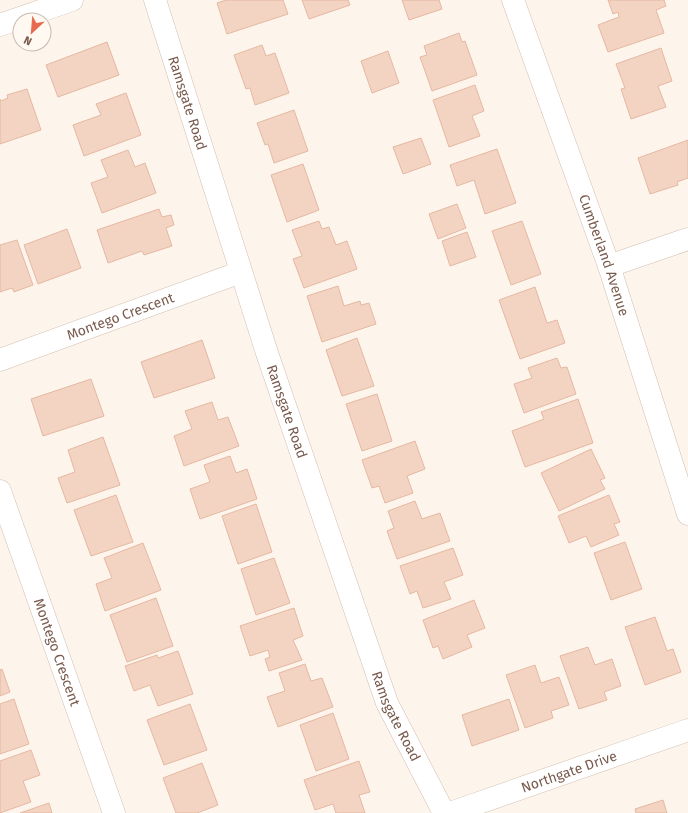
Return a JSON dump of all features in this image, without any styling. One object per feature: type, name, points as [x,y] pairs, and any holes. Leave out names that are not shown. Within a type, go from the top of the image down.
[{"type":"street","points":[[0,25],[72,0]]},
{"type":"street","name":"Ramsgate Road","points":[[155,0],[269,360],[387,703],[444,813]]},
{"type":"street","name":"Cumberland Avenue","points":[[513,0],[609,266],[688,514]]},
{"type":"street","points":[[609,266],[688,239]]},
{"type":"street","name":"Montego Crescent","points":[[0,360],[241,272]]},
{"type":"street","name":"Montego Crescent","points":[[0,491],[114,813]]},
{"type":"street","name":"Northgate Drive","points":[[450,813],[688,730]]},
{"type":"building","points":[[226,0],[283,0],[288,14],[227,34],[217,3]]},
{"type":"building","points":[[302,0],[348,0],[350,5],[309,19]]},
{"type":"building","points":[[402,0],[439,0],[442,9],[409,20]]},
{"type":"building","points":[[608,0],[664,0],[666,6],[656,10],[664,33],[608,52],[598,25],[619,17],[618,12],[613,14]]},
{"type":"building","points":[[459,33],[462,42],[465,41],[477,75],[432,91],[420,57],[427,55],[424,46]]},
{"type":"building","points":[[107,42],[119,75],[58,97],[46,65]]},
{"type":"building","points":[[262,45],[266,56],[275,53],[289,93],[255,105],[250,88],[246,89],[234,55]]},
{"type":"building","points":[[661,48],[672,81],[658,86],[666,107],[631,119],[621,89],[625,88],[616,64]]},
{"type":"building","points":[[388,51],[399,83],[372,93],[361,61]]},
{"type":"building","points":[[475,85],[484,111],[472,116],[480,136],[449,147],[433,100]]},
{"type":"building","points":[[27,89],[41,130],[0,144],[0,99],[1,101],[8,98],[7,95]]},
{"type":"building","points":[[126,93],[141,135],[84,156],[73,125],[101,115],[96,104]]},
{"type":"building","points":[[294,110],[308,151],[274,163],[268,144],[265,145],[257,123]]},
{"type":"building","points":[[421,138],[431,164],[403,174],[393,147]]},
{"type":"building","points":[[688,140],[688,178],[677,182],[678,185],[650,194],[638,158]]},
{"type":"building","points":[[497,149],[516,203],[485,214],[474,180],[457,186],[450,165]]},
{"type":"building","points":[[128,150],[135,167],[145,163],[156,193],[102,213],[91,183],[108,177],[101,160]]},
{"type":"building","points":[[303,164],[319,210],[287,222],[271,175]]},
{"type":"building","points":[[457,204],[466,228],[438,239],[429,214]]},
{"type":"building","points":[[159,209],[162,217],[171,215],[174,225],[166,228],[172,246],[144,255],[142,251],[108,263],[97,230]]},
{"type":"building","points":[[319,221],[322,229],[329,227],[336,245],[347,241],[357,269],[304,288],[293,259],[302,256],[292,230]]},
{"type":"building","points":[[522,221],[541,274],[511,285],[492,231]]},
{"type":"building","points":[[67,229],[81,268],[38,284],[24,245]]},
{"type":"building","points":[[467,232],[476,257],[450,266],[442,241]]},
{"type":"building","points":[[17,240],[33,285],[14,292],[12,288],[0,292],[0,245]]},
{"type":"building","points":[[338,286],[344,306],[360,301],[361,305],[369,303],[376,324],[322,342],[307,296]]},
{"type":"building","points":[[535,287],[547,323],[557,320],[565,343],[520,359],[499,300]]},
{"type":"building","points":[[357,338],[374,386],[342,396],[326,350]]},
{"type":"building","points":[[202,340],[215,378],[154,398],[141,362]]},
{"type":"building","points":[[557,358],[561,368],[567,367],[576,394],[524,413],[514,384],[532,378],[528,368]]},
{"type":"building","points":[[91,379],[104,416],[43,436],[31,399]]},
{"type":"building","points":[[377,394],[392,441],[362,451],[346,404]]},
{"type":"building","points":[[578,399],[593,443],[525,467],[512,431],[544,419],[541,412]]},
{"type":"building","points":[[212,402],[218,420],[228,417],[239,446],[184,466],[174,436],[192,429],[185,411]]},
{"type":"building","points":[[103,437],[120,485],[67,503],[58,478],[75,472],[68,450]]},
{"type":"building","points":[[415,441],[425,469],[407,476],[413,493],[385,503],[379,486],[372,488],[362,460]]},
{"type":"building","points":[[591,449],[605,478],[600,480],[605,489],[559,511],[541,473]]},
{"type":"building","points":[[230,456],[236,473],[247,469],[257,499],[200,519],[190,489],[210,482],[204,465]]},
{"type":"building","points":[[116,495],[133,542],[91,556],[74,510]]},
{"type":"building","points":[[609,495],[620,522],[614,524],[619,535],[591,547],[586,536],[569,543],[558,516]]},
{"type":"building","points":[[415,501],[422,519],[440,513],[450,541],[397,559],[387,531],[394,528],[388,511]]},
{"type":"building","points":[[256,504],[272,552],[238,564],[222,516]]},
{"type":"building","points":[[625,542],[642,589],[611,600],[594,553]]},
{"type":"building","points":[[143,543],[161,590],[105,611],[96,584],[112,578],[104,558]]},
{"type":"building","points":[[453,548],[463,575],[444,582],[451,599],[423,608],[417,591],[410,594],[400,566]]},
{"type":"building","points":[[274,558],[290,603],[256,615],[241,569]]},
{"type":"building","points":[[156,598],[173,646],[127,662],[110,615]]},
{"type":"building","points":[[474,600],[485,628],[467,635],[472,647],[443,659],[438,646],[433,648],[423,620]]},
{"type":"building","points":[[294,608],[303,636],[293,640],[302,660],[269,671],[265,659],[270,657],[268,650],[250,656],[240,626]]},
{"type":"building","points":[[655,617],[667,651],[673,649],[681,672],[645,685],[625,627]]},
{"type":"building","points":[[588,647],[595,665],[612,659],[621,686],[604,692],[607,700],[579,709],[560,656]]},
{"type":"building","points":[[178,651],[193,694],[158,706],[150,685],[134,691],[125,666],[157,655],[158,658]]},
{"type":"building","points":[[305,664],[311,681],[322,678],[333,707],[278,727],[267,697],[285,691],[279,673]]},
{"type":"building","points":[[535,665],[541,683],[559,677],[569,705],[551,711],[553,718],[525,728],[506,675]]},
{"type":"building","points":[[2,669],[10,692],[0,696],[0,670]]},
{"type":"building","points":[[14,699],[29,744],[0,754],[0,704]]},
{"type":"building","points":[[509,699],[519,730],[472,746],[462,715]]},
{"type":"building","points":[[190,704],[207,750],[164,765],[147,720]]},
{"type":"building","points":[[333,713],[349,759],[316,771],[300,725]]},
{"type":"building","points":[[31,750],[40,775],[23,781],[31,802],[0,813],[0,761]]},
{"type":"building","points":[[359,761],[370,792],[359,795],[365,813],[336,813],[333,804],[315,810],[304,780]]},
{"type":"building","points":[[202,763],[218,805],[197,813],[176,813],[163,778]]},
{"type":"building","points":[[663,800],[667,813],[636,813],[635,809]]},
{"type":"building","points":[[49,803],[52,813],[20,813]]}]
